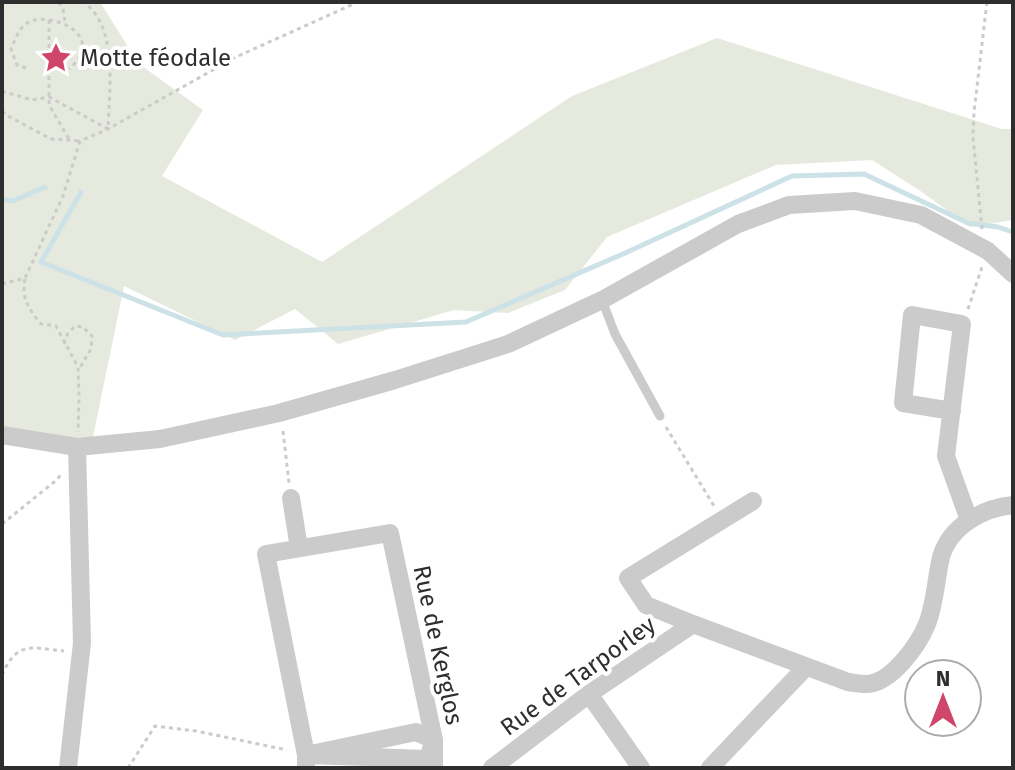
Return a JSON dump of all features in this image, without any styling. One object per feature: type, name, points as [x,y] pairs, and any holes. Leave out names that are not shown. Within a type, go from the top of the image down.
[{"type":"street","points":[[2,435],[77,447],[160,439],[294,409],[395,380],[508,344],[602,300],[738,224],[789,205],[855,201],[921,215],[988,251],[1013,274]]},
{"type":"street","points":[[952,411],[903,403],[912,315],[962,324],[952,411],[946,456],[969,520],[986,511],[1013,505]]},
{"type":"street","points":[[68,768],[82,643],[77,447]]},
{"type":"street","points":[[291,498],[299,548],[266,554],[306,761],[428,759],[434,740]]},
{"type":"street","name":"Rue de Tarporley","points":[[753,501],[628,578],[646,605],[848,682],[869,684],[899,668],[926,625],[942,553],[969,520]]},
{"type":"street","name":"Rue de Kerglos","points":[[299,548],[390,533],[434,740],[434,768]]},
{"type":"street","name":"Rue de Tarporley","points":[[492,768],[589,694],[693,624]]},
{"type":"street","points":[[710,768],[806,667]]},
{"type":"street","points":[[589,694],[641,768]]},
{"type":"lane","points":[[602,300],[615,334],[660,416]]},
{"type":"path","points":[[59,2],[65,23]]},
{"type":"path","points":[[83,2],[90,6],[105,32],[110,56],[108,129]]},
{"type":"path","points":[[2,111],[51,139],[80,141],[108,129],[236,57],[358,2]]},
{"type":"path","points":[[982,228],[973,137],[987,2]]},
{"type":"path","points":[[26,68],[17,65],[11,49],[25,23],[36,19],[65,23],[79,34],[83,48],[78,61],[69,69]]},
{"type":"path","points":[[49,20],[49,105],[69,139]]},
{"type":"path","points":[[2,91],[32,100],[49,97],[108,129]]},
{"type":"path","points":[[2,524],[58,479],[77,447],[78,367],[56,326],[41,324],[25,304],[23,290],[25,278],[63,196],[80,141]]},
{"type":"path","points":[[962,324],[988,251]]},
{"type":"path","points":[[2,284],[25,278]]},
{"type":"path","points":[[64,344],[75,326],[83,327],[92,336],[91,349],[78,372]]},
{"type":"path","points":[[660,416],[722,519]]},
{"type":"path","points":[[283,431],[291,498]]},
{"type":"path","points":[[2,675],[9,658],[22,649],[81,653]]},
{"type":"path","points":[[128,768],[155,726],[196,731],[306,761]]},
{"type":"shaded area","points":[[2,2],[100,2],[139,64],[203,110],[162,176],[322,262],[572,96],[717,38],[1002,129],[1013,129],[1013,220],[970,227],[872,160],[776,165],[607,237],[565,290],[508,313],[454,310],[338,344],[295,309],[235,340],[124,286],[92,442],[2,432]]},
{"type":"waterway","points":[[81,192],[41,262],[223,335],[466,322],[792,176],[864,174],[968,223],[1013,232]]},
{"type":"waterway","points":[[2,199],[13,201],[45,187]]},
{"type":"place","name":"Motte féodale","points":[[56,58]]}]
